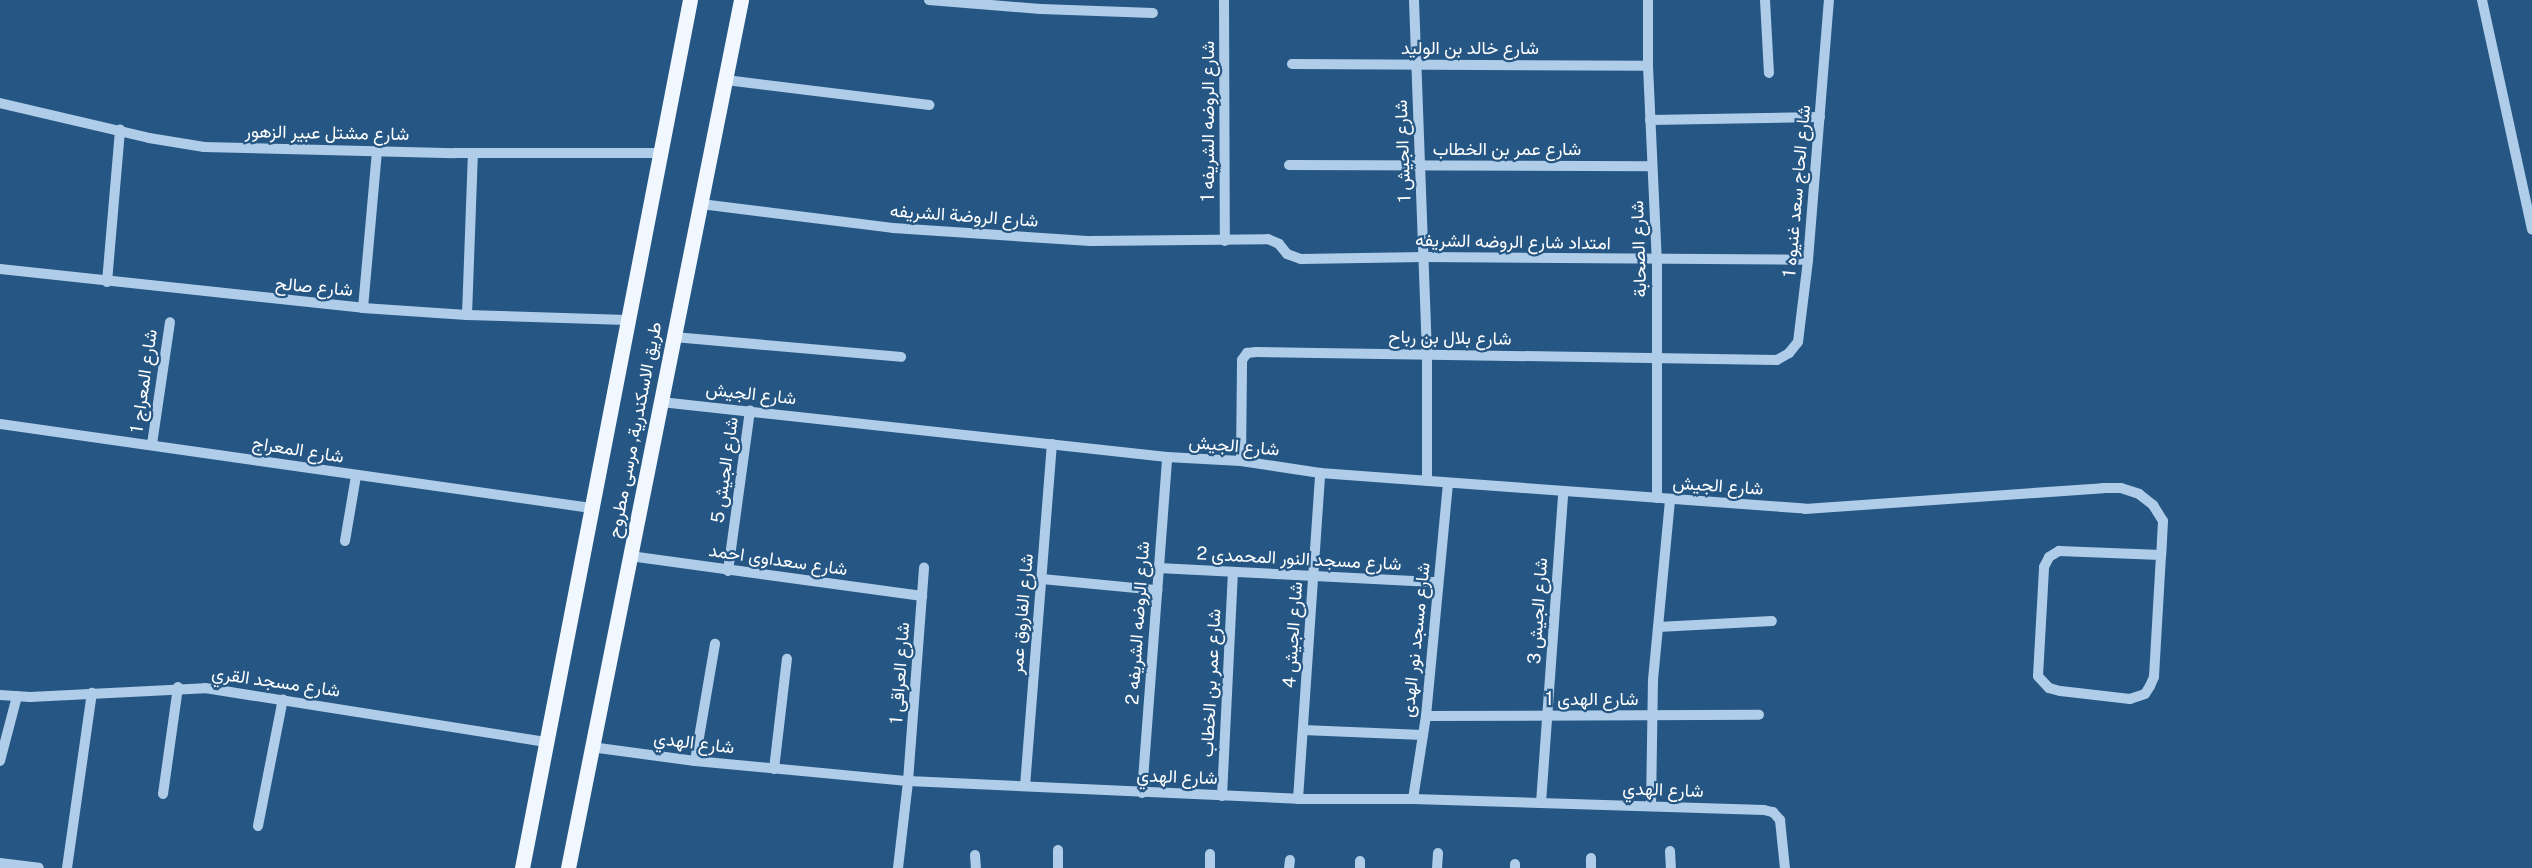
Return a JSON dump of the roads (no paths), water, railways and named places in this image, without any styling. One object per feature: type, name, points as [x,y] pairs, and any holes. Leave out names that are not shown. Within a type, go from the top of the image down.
[{"type":"main road","name":"طريق الاسكندرية, مرسى مطروح","points":[[522,868],[658,153],[690,0]]},
{"type":"main road","name":"طريق الاسكندرية, مرسى مطروح","points":[[568,868],[741,0]]},
{"type":"street","points":[[929,0],[1041,9],[1154,13]]},
{"type":"street","name":"شارع الروضه الشريفه 1","points":[[1224,0],[1225,241]]},
{"type":"street","name":"شارع الجيش 1","points":[[1414,0],[1424,257],[1427,481]]},
{"type":"street","name":"شارع الصحابة","points":[[1648,0],[1648,66],[1657,261],[1657,498]]},
{"type":"street","points":[[1765,0],[1769,73]]},
{"type":"street","name":"شارع الحاج سعد غنيوه 1","points":[[1762,359],[1777,360],[1789,353],[1798,342],[1808,260],[1829,0]]},
{"type":"street","points":[[2482,0],[2532,230]]},
{"type":"street","name":"شارع خالد بن الوليد","points":[[1292,64],[1648,66]]},
{"type":"street","points":[[726,80],[929,105]]},
{"type":"street","name":"شارع مشتل عبير الزهور","points":[[0,103],[204,147],[473,153],[658,153]]},
{"type":"street","points":[[1650,120],[1820,117]]},
{"type":"street","points":[[106,282],[120,130]]},
{"type":"street","points":[[363,308],[377,151]]},
{"type":"street","points":[[467,315],[473,153]]},
{"type":"street","name":"شارع عمر بن الخطاب","points":[[1289,165],[1652,166]]},
{"type":"street","name":"شارع الروضة الشريفه","points":[[701,204],[893,228],[1091,242],[1225,241]]},
{"type":"street","name":"امتداد شارع الروضه الشريفه","points":[[1225,241],[1274,240],[1287,254],[1301,259],[1424,257],[1657,261],[1808,260]]},
{"type":"street","name":"شارع صالح","points":[[0,269],[363,308],[467,315],[627,320]]},
{"type":"street","name":"شارع المعراج 1","points":[[152,444],[170,322]]},
{"type":"street","points":[[674,337],[901,357]]},
{"type":"street","name":"شارع بلال بن رباح","points":[[1241,461],[1242,360],[1247,353],[1762,359]]},
{"type":"street","name":"شارع الجيش","points":[[661,402],[1167,457],[1241,461],[1320,472],[1563,493],[1804,509],[2121,488],[2139,494],[2153,505],[2163,521],[2154,677],[2145,694],[2130,699],[2060,692],[2043,683],[2038,676],[2037,666],[2044,567],[2049,557],[2059,551],[2161,555]]},
{"type":"street","name":"شارع الجيش 5","points":[[728,571],[750,410]]},
{"type":"street","name":"شارع المعراج","points":[[0,424],[591,508]]},
{"type":"street","name":"شارع الفاروق عمر","points":[[1024,786],[1052,444]]},
{"type":"street","name":"شارع الروضه الشريفه 2","points":[[1142,793],[1167,457]]},
{"type":"street","name":"شارع الجيش 4","points":[[1298,799],[1320,472]]},
{"type":"street","points":[[345,542],[356,476]]},
{"type":"street","name":"شارع مسجد نور الهدى","points":[[1413,799],[1426,716],[1448,483]]},
{"type":"street","name":"شارع الجيش 3","points":[[1541,803],[1563,493]]},
{"type":"street","points":[[1651,806],[1658,627],[1670,499]]},
{"type":"street","name":"شارع سعداوى احمد","points":[[630,556],[922,596]]},
{"type":"street","name":"شارع العراقى 1","points":[[898,868],[908,781],[924,568]]},
{"type":"street","name":"شارع مسجد النور المحمدى 2","points":[[1158,568],[1438,582]]},
{"type":"street","name":"شارع عمر بن الخطاب","points":[[1222,796],[1233,572]]},
{"type":"street","points":[[1042,579],[1157,590]]},
{"type":"street","points":[[1658,627],[1772,621]]},
{"type":"street","points":[[695,761],[715,644]]},
{"type":"street","points":[[774,769],[787,659]]},
{"type":"street","points":[[164,794],[178,687]]},
{"type":"street","name":"شارع مسجد القري","points":[[0,695],[92,693],[178,687],[205,688],[546,742]]},
{"type":"street","points":[[67,868],[92,693]]},
{"type":"street","points":[[0,761],[17,696]]},
{"type":"street","points":[[258,826],[283,699]]},
{"type":"street","name":"شارع الهدى 1","points":[[1426,716],[1759,715]]},
{"type":"street","points":[[1303,730],[1423,735]]},
{"type":"street","name":"شارع الهدي","points":[[591,747],[695,761],[908,781],[1298,799],[1413,799],[1764,810],[1773,812],[1780,820],[1785,868]]},
{"type":"street","points":[[1058,850],[1058,868]]},
{"type":"street","points":[[1670,851],[1671,868]]},
{"type":"street","points":[[1437,868],[1438,853]]},
{"type":"street","points":[[1210,854],[1210,868]]},
{"type":"street","points":[[975,855],[976,868]]},
{"type":"street","points":[[0,863],[39,868]]}]
